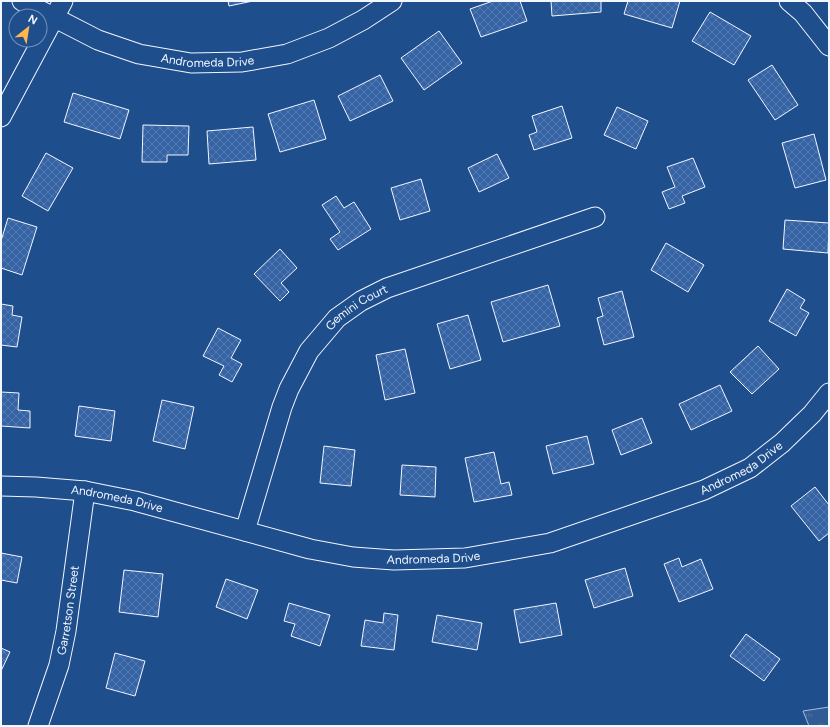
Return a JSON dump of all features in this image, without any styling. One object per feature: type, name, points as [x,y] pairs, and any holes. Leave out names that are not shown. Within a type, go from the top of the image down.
[{"type":"street","name":"Andromeda Drive","points":[[22,1],[98,40],[139,54],[191,63],[242,62],[287,54],[330,38],[363,20],[392,1]]},
{"type":"street","points":[[1,117],[63,1]]},
{"type":"street","points":[[789,1],[803,13],[829,46]]},
{"type":"street","name":"Gemini Court","points":[[245,531],[282,407],[289,389],[309,351],[337,318],[361,301],[387,288],[595,217]]},
{"type":"street","name":"Andromeda Drive","points":[[1,486],[36,487],[85,492],[134,501],[310,549],[353,556],[394,560],[465,558],[550,543],[704,490],[750,468],[782,443],[812,414],[829,393]]},
{"type":"street","name":"Garretson Street","points":[[38,726],[59,664],[66,631],[85,492]]},
{"type":"green space","points":[[829,707],[829,726],[809,726],[803,711]]},
{"type":"building","points":[[228,1],[253,1],[229,6]]},
{"type":"building","points":[[493,1],[520,1],[527,21],[481,37],[470,9]]},
{"type":"building","points":[[551,1],[601,1],[601,12],[552,16]]},
{"type":"building","points":[[628,1],[680,1],[672,28],[624,14]]},
{"type":"building","points":[[710,12],[751,36],[734,65],[692,41]]},
{"type":"building","points":[[439,31],[462,63],[424,90],[401,58]]},
{"type":"building","points":[[772,65],[798,105],[775,120],[748,80]]},
{"type":"building","points":[[380,75],[393,101],[350,121],[338,96]]},
{"type":"building","points":[[73,93],[129,110],[120,139],[64,122]]},
{"type":"building","points":[[314,100],[326,139],[280,152],[268,114]]},
{"type":"building","points":[[562,106],[572,138],[534,150],[529,135],[537,132],[532,116]]},
{"type":"building","points":[[617,107],[648,121],[636,149],[604,135]]},
{"type":"building","points":[[143,125],[189,126],[188,155],[167,155],[167,162],[142,162]]},
{"type":"building","points":[[253,127],[256,160],[209,164],[207,131]]},
{"type":"building","points":[[814,134],[826,180],[795,188],[782,143]]},
{"type":"building","points":[[46,153],[73,168],[48,211],[22,196]]},
{"type":"building","points":[[497,154],[509,178],[479,192],[468,168]]},
{"type":"building","points":[[693,158],[705,187],[682,196],[685,203],[669,209],[662,192],[675,187],[667,167]]},
{"type":"building","points":[[421,179],[430,211],[400,220],[391,188]]},
{"type":"building","points":[[336,196],[344,208],[354,202],[371,229],[338,250],[330,239],[340,232],[322,205]]},
{"type":"building","points":[[8,218],[37,227],[22,275],[1,268],[1,241]]},
{"type":"building","points":[[785,220],[829,223],[828,253],[783,249]]},
{"type":"building","points":[[666,243],[704,265],[688,292],[651,270]]},
{"type":"building","points":[[280,249],[297,268],[281,283],[289,292],[280,301],[254,274]]},
{"type":"building","points":[[548,285],[560,326],[503,342],[491,302]]},
{"type":"building","points":[[787,289],[805,300],[800,308],[809,313],[796,336],[769,321]]},
{"type":"building","points":[[622,291],[634,337],[604,345],[597,318],[603,316],[598,298]]},
{"type":"building","points":[[1,304],[13,306],[12,315],[22,317],[17,347],[1,345]]},
{"type":"building","points":[[468,315],[481,360],[450,369],[437,324]]},
{"type":"building","points":[[218,328],[241,340],[231,358],[242,364],[232,382],[219,375],[224,366],[203,356]]},
{"type":"building","points":[[758,346],[779,369],[752,394],[730,372]]},
{"type":"building","points":[[405,349],[415,393],[385,400],[376,355]]},
{"type":"building","points":[[720,385],[732,411],[691,430],[679,404]]},
{"type":"building","points":[[1,392],[19,393],[18,410],[30,411],[30,428],[1,426]]},
{"type":"building","points":[[162,400],[194,407],[185,449],[153,441]]},
{"type":"building","points":[[79,406],[115,411],[111,441],[75,436]]},
{"type":"building","points":[[642,418],[652,443],[621,455],[612,430]]},
{"type":"building","points":[[587,436],[594,464],[553,474],[546,446]]},
{"type":"building","points":[[324,446],[355,450],[351,486],[320,483]]},
{"type":"building","points":[[494,452],[501,484],[509,482],[512,495],[474,502],[465,458]]},
{"type":"building","points":[[402,465],[436,467],[435,497],[400,495]]},
{"type":"building","points":[[815,487],[829,505],[829,533],[819,541],[791,506]]},
{"type":"building","points":[[1,553],[22,557],[17,583],[1,580]]},
{"type":"building","points":[[679,558],[682,567],[701,559],[713,589],[679,602],[664,564]]},
{"type":"building","points":[[625,568],[633,596],[594,608],[585,580]]},
{"type":"building","points":[[124,570],[163,574],[158,617],[119,612]]},
{"type":"building","points":[[226,579],[258,590],[247,619],[216,607]]},
{"type":"building","points":[[289,603],[330,615],[320,646],[291,636],[295,624],[284,621]]},
{"type":"building","points":[[556,603],[562,635],[520,643],[514,610]]},
{"type":"building","points":[[384,613],[398,615],[394,650],[361,646],[365,620],[383,623]]},
{"type":"building","points":[[437,615],[482,623],[477,650],[432,642]]},
{"type":"building","points":[[746,634],[780,659],[764,681],[730,656]]},
{"type":"building","points":[[1,648],[10,652],[1,671]]},
{"type":"building","points":[[115,653],[145,661],[135,696],[106,688]]}]
